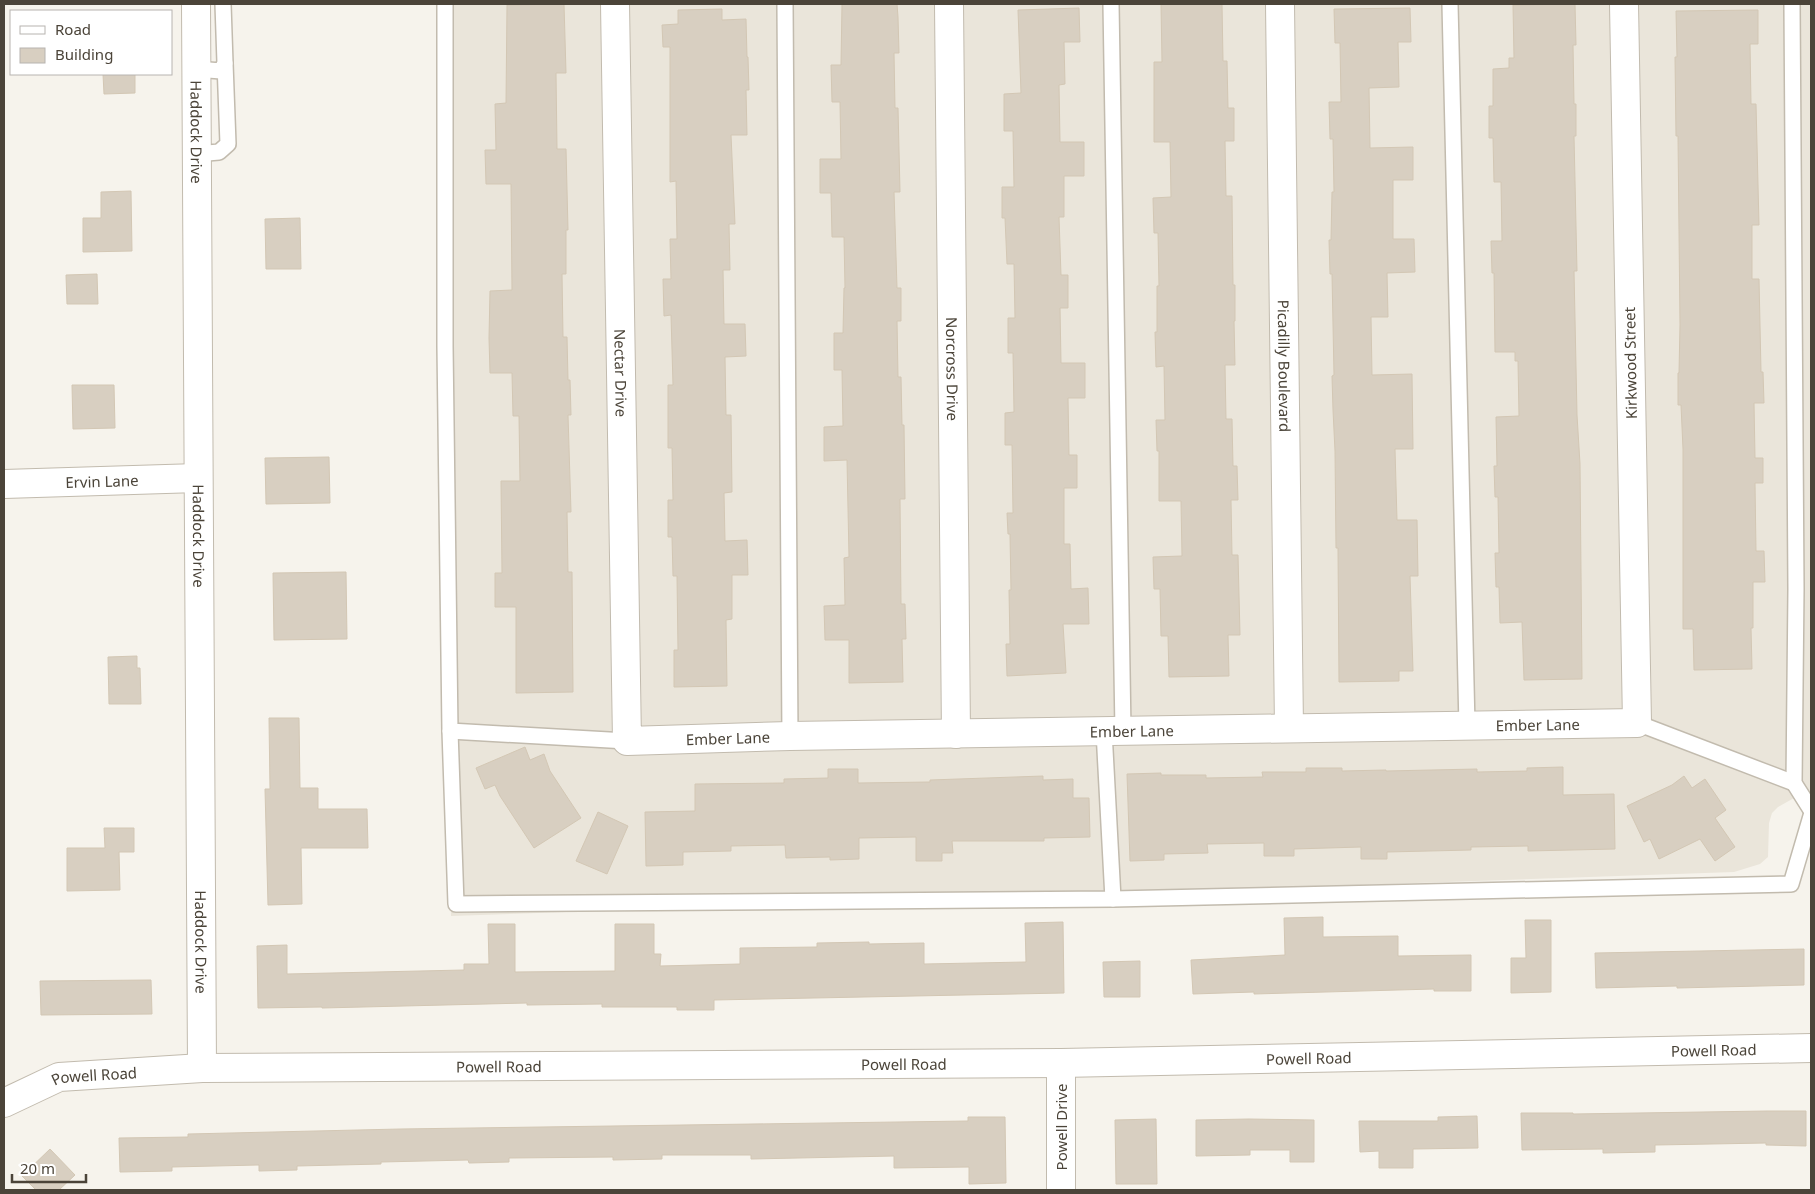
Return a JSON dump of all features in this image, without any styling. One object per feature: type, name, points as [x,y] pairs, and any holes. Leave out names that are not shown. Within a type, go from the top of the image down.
[{"type":"street","name":"Haddock Drive","points":[[196,4],[202,1068]]},
{"type":"street","name":"Nectar Drive","points":[[616,4],[627,741]]},
{"type":"street","name":"Norcross Drive","points":[[949,4],[956,734]]},
{"type":"street","name":"Picadilly Boulevard","points":[[1280,4],[1288,728]]},
{"type":"street","name":"Kirkwood Street","points":[[1624,4],[1637,723]]},
{"type":"street","name":"Ervin Lane","points":[[4,484],[198,478]]},
{"type":"street","name":"Ember Lane","points":[[627,741],[790,736],[1637,723]]},
{"type":"street","name":"Powell Road","points":[[4,1103],[59,1077],[202,1068],[1061,1063],[1811,1048]]},
{"type":"street","name":"Powell Drive","points":[[1061,1063],[1061,1190]]},
{"type":"lane","points":[[196,154],[219,152],[228,144],[223,4]]},
{"type":"lane","points":[[445,4],[445,346],[450,731],[456,904],[1113,899],[1791,884],[1811,816]]},
{"type":"lane","points":[[785,4],[790,736]]},
{"type":"lane","points":[[1111,4],[1113,899]]},
{"type":"lane","points":[[1450,4],[1467,726]]},
{"type":"lane","points":[[1792,4],[1804,589],[1794,783],[1811,810]]},
{"type":"lane","points":[[196,69],[221,71],[225,63]]},
{"type":"lane","points":[[1637,723],[1794,783]]},
{"type":"lane","points":[[450,731],[627,741]]},
{"type":"shaded area","points":[[436,4],[1811,4],[1811,794],[1794,798],[1778,807],[1772,813],[1769,823],[1768,857],[1760,864],[1734,872],[451,916]]},
{"type":"building","points":[[564,4],[566,73],[556,73],[557,149],[566,149],[568,230],[566,230],[566,274],[562,274],[563,337],[567,337],[571,415],[568,415],[571,512],[567,512],[568,572],[572,572],[573,692],[516,693],[516,607],[495,607],[495,573],[502,573],[501,481],[520,481],[519,416],[513,416],[512,373],[490,373],[489,338],[490,291],[512,290],[511,184],[486,184],[485,150],[496,150],[495,104],[506,103],[507,5]]},
{"type":"building","points":[[842,4],[897,4],[899,53],[894,53],[895,108],[898,108],[900,192],[894,192],[897,288],[901,288],[901,321],[897,321],[898,377],[901,377],[902,425],[904,425],[905,499],[900,499],[901,604],[905,604],[906,639],[902,639],[903,682],[849,683],[849,640],[825,640],[824,606],[845,605],[844,558],[849,557],[847,460],[824,461],[824,427],[843,426],[842,370],[834,370],[834,333],[843,333],[845,288],[844,237],[832,237],[831,193],[820,193],[820,159],[841,159],[840,102],[832,102],[831,65],[841,65]]},
{"type":"building","points":[[1161,4],[1222,4],[1223,61],[1227,61],[1228,108],[1234,108],[1234,141],[1225,141],[1226,196],[1232,196],[1235,365],[1225,365],[1226,419],[1232,419],[1233,466],[1237,466],[1238,500],[1231,500],[1232,555],[1238,555],[1240,635],[1228,635],[1229,676],[1169,677],[1168,636],[1161,636],[1160,589],[1154,589],[1153,557],[1182,556],[1181,501],[1159,501],[1159,451],[1157,451],[1156,420],[1165,420],[1164,366],[1156,367],[1155,332],[1157,332],[1157,286],[1159,286],[1158,233],[1154,233],[1153,198],[1171,197],[1170,142],[1154,142],[1154,62],[1162,62]]},
{"type":"building","points":[[1575,4],[1576,45],[1573,45],[1574,104],[1576,104],[1576,136],[1574,136],[1577,271],[1574,271],[1580,464],[1582,679],[1524,680],[1522,622],[1500,623],[1499,587],[1496,587],[1495,553],[1499,553],[1498,497],[1495,497],[1494,466],[1497,466],[1496,417],[1519,416],[1518,361],[1515,361],[1515,352],[1495,352],[1494,273],[1492,273],[1491,241],[1502,241],[1501,182],[1494,182],[1493,138],[1489,138],[1489,106],[1493,106],[1493,69],[1509,68],[1509,58],[1514,58],[1513,5]]},
{"type":"building","points":[[1079,8],[1080,42],[1064,42],[1065,84],[1059,85],[1060,142],[1084,142],[1084,176],[1064,176],[1064,217],[1059,217],[1061,275],[1068,275],[1068,308],[1060,308],[1061,363],[1085,363],[1085,398],[1068,398],[1069,455],[1077,455],[1077,488],[1064,488],[1064,544],[1070,544],[1071,589],[1088,588],[1089,624],[1063,624],[1066,673],[1007,676],[1006,644],[1010,644],[1009,590],[1011,590],[1010,534],[1008,534],[1007,513],[1013,513],[1012,445],[1005,445],[1005,413],[1014,412],[1013,353],[1008,353],[1008,318],[1015,318],[1014,264],[1007,264],[1005,218],[1002,218],[1002,187],[1014,187],[1013,131],[1004,131],[1004,94],[1021,93],[1018,10]]},
{"type":"building","points":[[1410,8],[1411,42],[1398,42],[1399,87],[1369,88],[1370,148],[1413,147],[1413,180],[1393,180],[1393,239],[1414,239],[1415,272],[1387,273],[1388,317],[1371,317],[1372,375],[1412,374],[1413,449],[1395,449],[1397,520],[1417,520],[1418,576],[1410,576],[1413,671],[1399,671],[1399,681],[1339,682],[1338,548],[1336,548],[1332,376],[1334,375],[1332,274],[1330,274],[1329,240],[1331,240],[1332,192],[1334,192],[1333,139],[1330,139],[1329,102],[1341,102],[1340,43],[1335,43],[1334,9]]},
{"type":"building","points":[[722,9],[722,20],[746,19],[748,57],[749,90],[746,90],[747,135],[731,135],[735,224],[729,224],[730,270],[723,270],[724,324],[745,324],[746,356],[725,357],[726,415],[731,415],[732,492],[724,493],[725,541],[747,540],[748,575],[732,575],[732,619],[726,620],[727,686],[674,687],[674,650],[678,650],[677,576],[673,576],[672,537],[668,537],[668,500],[673,500],[672,448],[668,448],[668,385],[673,385],[671,315],[664,316],[663,279],[671,279],[670,239],[677,239],[676,181],[670,182],[670,47],[663,47],[662,25],[678,24],[678,10]]},
{"type":"building","points":[[1758,10],[1758,44],[1750,44],[1751,104],[1756,104],[1759,225],[1752,225],[1752,279],[1759,279],[1761,372],[1763,372],[1764,403],[1754,403],[1755,458],[1763,458],[1763,483],[1755,483],[1756,551],[1764,551],[1765,582],[1753,582],[1752,669],[1694,670],[1693,629],[1683,629],[1683,449],[1681,405],[1678,405],[1680,325],[1678,136],[1676,136],[1676,11]]},
{"type":"building","points":[[103,75],[135,75],[135,93],[104,94]]},
{"type":"building","points":[[131,191],[132,251],[83,252],[83,218],[101,218],[101,192]]},
{"type":"building","points":[[300,218],[301,269],[266,269],[265,219]]},
{"type":"building","points":[[97,274],[98,304],[67,304],[66,275]]},
{"type":"building","points":[[72,385],[114,385],[115,428],[73,429]]},
{"type":"building","points":[[329,457],[330,503],[266,504],[265,458]]},
{"type":"building","points":[[346,572],[347,639],[274,640],[273,573]]},
{"type":"building","points":[[137,656],[137,668],[140,668],[141,704],[109,704],[108,657]]},
{"type":"building","points":[[269,718],[299,718],[300,788],[318,788],[318,809],[367,809],[368,848],[301,848],[302,904],[268,905],[265,789],[270,789]]},
{"type":"building","points":[[525,747],[530,760],[544,754],[550,771],[581,818],[534,848],[500,796],[495,785],[485,789],[476,768]]},
{"type":"building","points":[[1563,767],[1563,795],[1614,794],[1615,849],[1528,851],[1528,846],[1471,847],[1471,850],[1387,852],[1387,859],[1361,859],[1361,847],[1294,849],[1294,856],[1264,856],[1264,843],[1207,844],[1208,853],[1164,854],[1164,860],[1130,861],[1127,774],[1206,775],[1206,778],[1263,777],[1262,772],[1306,772],[1306,768],[1342,768],[1342,771],[1477,769],[1477,772],[1527,771],[1527,768]]},
{"type":"building","points":[[828,769],[858,769],[858,783],[930,782],[930,780],[1043,776],[1043,780],[1073,779],[1073,798],[1089,798],[1090,837],[1044,838],[1044,841],[952,841],[953,853],[942,853],[942,861],[916,861],[916,837],[859,838],[859,859],[830,860],[830,857],[786,858],[785,845],[731,846],[731,851],[683,852],[683,865],[646,866],[645,812],[695,811],[695,784],[784,783],[784,779],[828,778]]},
{"type":"building","points":[[1684,776],[1692,788],[1705,779],[1726,810],[1715,818],[1735,847],[1715,861],[1700,839],[1659,859],[1650,839],[1644,842],[1627,806],[1672,785]]},
{"type":"building","points":[[598,812],[628,826],[607,874],[576,861]]},
{"type":"building","points":[[104,828],[134,828],[134,852],[119,852],[120,890],[67,891],[67,848],[105,848]]},
{"type":"building","points":[[1323,917],[1323,937],[1398,936],[1398,956],[1471,955],[1471,991],[1434,991],[1434,989],[1193,994],[1191,960],[1285,955],[1284,918]]},
{"type":"building","points":[[1525,920],[1551,920],[1551,992],[1511,993],[1511,958],[1526,958]]},
{"type":"building","points":[[1063,922],[1064,993],[714,1000],[714,1010],[677,1010],[677,1007],[602,1007],[602,1004],[527,1005],[527,1003],[258,1008],[257,946],[287,945],[287,974],[464,970],[464,964],[489,964],[488,924],[515,924],[515,972],[615,971],[615,924],[654,924],[654,954],[661,954],[660,966],[740,964],[740,948],[817,947],[817,943],[869,942],[869,944],[924,943],[924,964],[1026,962],[1025,923]]},
{"type":"building","points":[[1804,949],[1804,985],[1596,988],[1595,953]]},
{"type":"building","points":[[1140,961],[1140,997],[1104,997],[1103,962]]},
{"type":"building","points":[[151,980],[152,1014],[41,1015],[40,981]]},
{"type":"building","points":[[1806,1111],[1806,1146],[1766,1145],[1766,1143],[1655,1145],[1655,1152],[1603,1153],[1603,1149],[1522,1150],[1521,1113]]},
{"type":"building","points":[[1477,1116],[1478,1148],[1413,1149],[1413,1168],[1379,1168],[1379,1151],[1360,1152],[1359,1121],[1438,1121],[1438,1117]]},
{"type":"building","points":[[968,1117],[1005,1117],[1006,1183],[969,1184],[969,1167],[894,1168],[894,1156],[751,1159],[751,1155],[662,1155],[662,1159],[613,1160],[613,1157],[509,1158],[509,1162],[469,1163],[468,1160],[297,1166],[297,1170],[259,1171],[259,1165],[172,1167],[172,1171],[120,1172],[119,1138],[188,1137],[188,1134],[400,1129],[968,1121]]},
{"type":"building","points":[[1156,1119],[1157,1184],[1116,1184],[1115,1120]]},
{"type":"building","points":[[1196,1120],[1314,1120],[1314,1162],[1290,1162],[1290,1150],[1250,1150],[1250,1155],[1196,1156]]},
{"type":"building","points":[[50,1149],[75,1175],[59,1190],[36,1190],[22,1176]]}]
